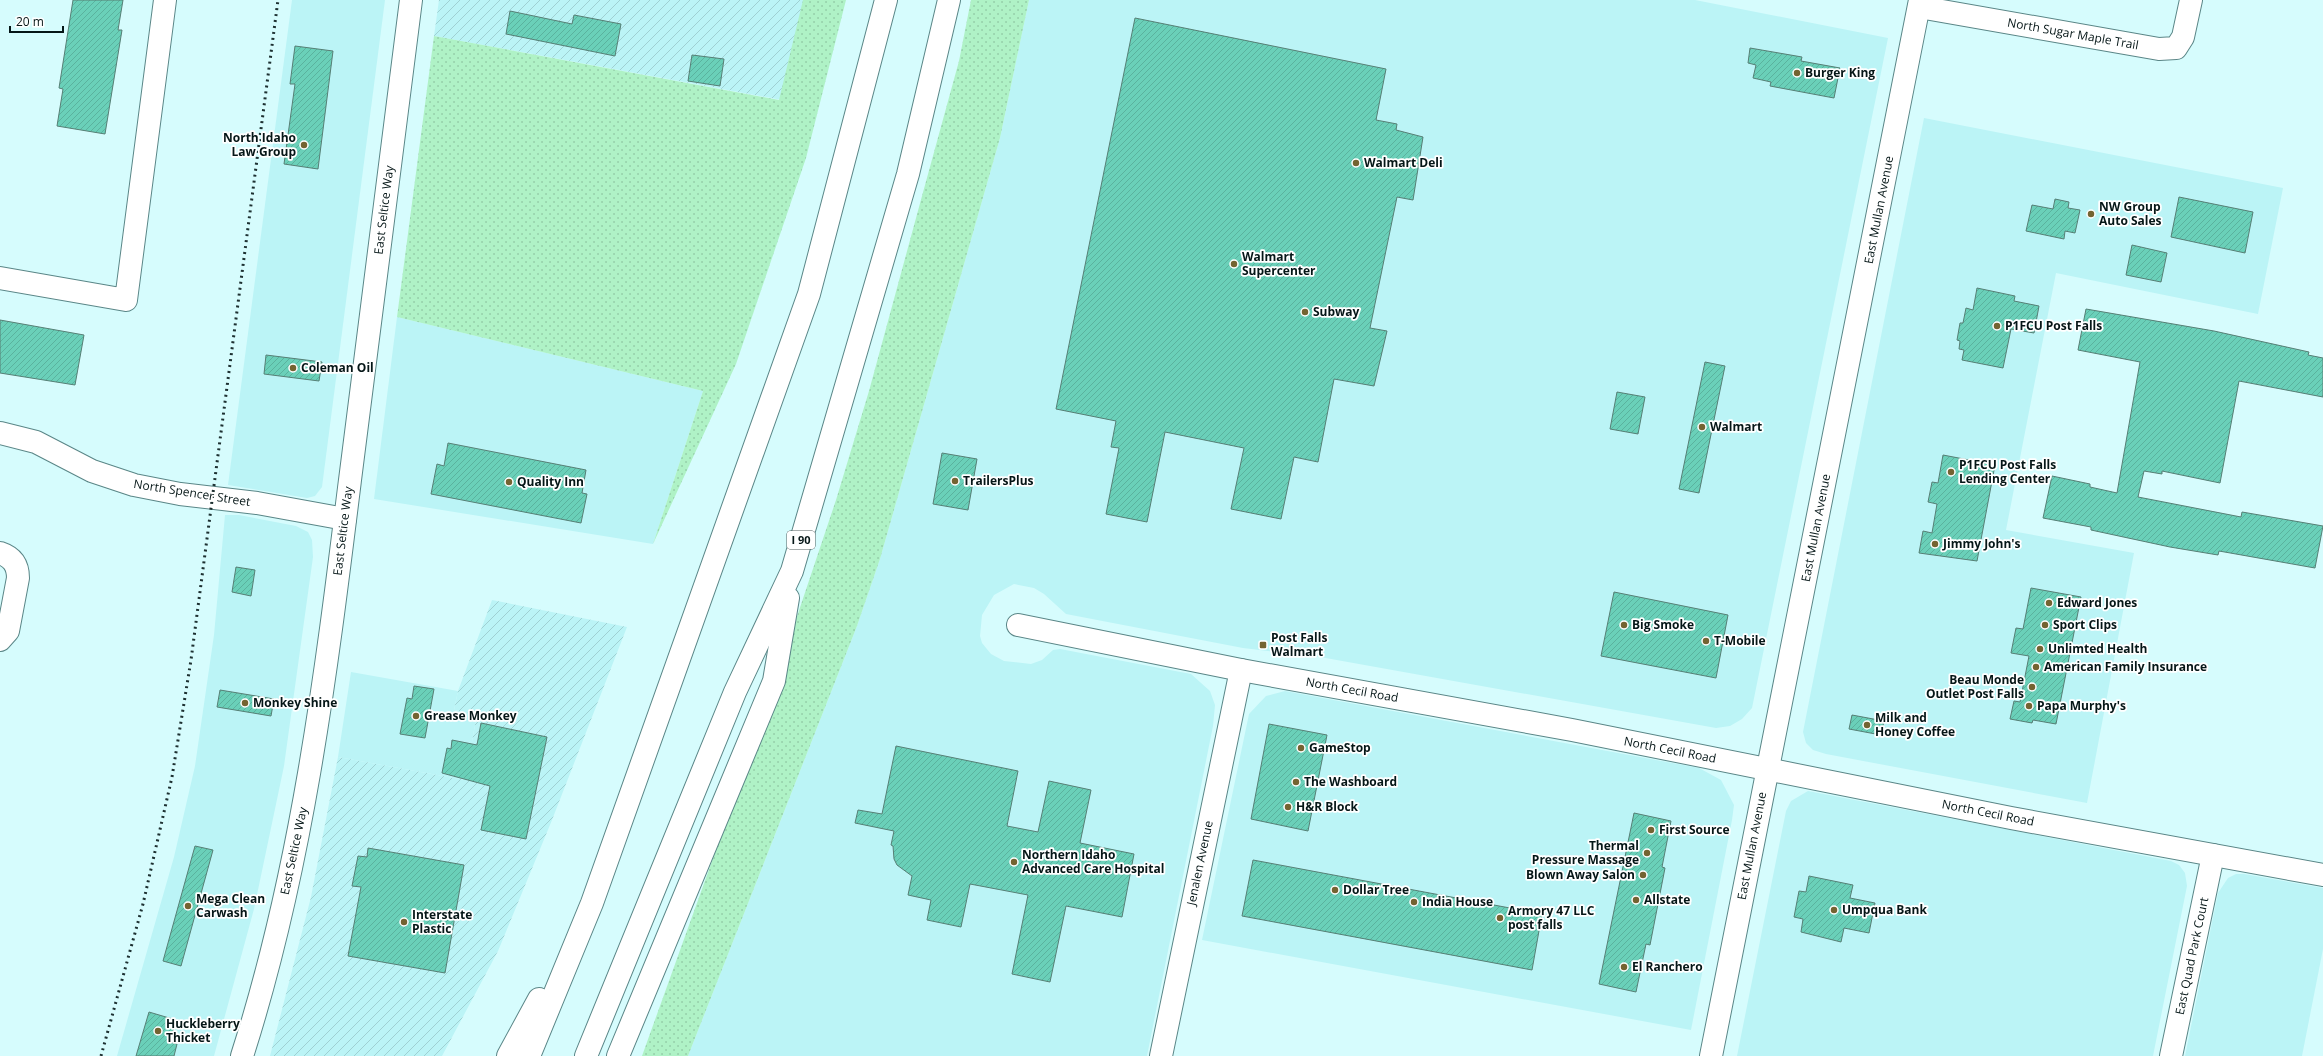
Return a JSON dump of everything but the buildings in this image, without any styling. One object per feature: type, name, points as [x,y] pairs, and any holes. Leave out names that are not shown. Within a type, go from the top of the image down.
[{"type":"main road","points":[[0,278],[126,300],[165,0]]},
{"type":"main road","name":"East Seltice Way","points":[[242,1056],[253,1022],[285,896],[307,793],[345,519],[411,0]]},
{"type":"main road","points":[[529,1056],[592,903],[809,294],[886,0]]},
{"type":"main road","name":"I 90","points":[[586,1056],[735,692],[792,571],[908,174],[949,0]]},
{"type":"main road","name":"North Sugar Maple Trail","points":[[1920,4],[2159,49],[2176,48],[2183,37],[2191,0]]},
{"type":"main road","name":"East Mullan Avenue","points":[[1711,1056],[1920,4]]},
{"type":"main road","name":"North Spencer Street","points":[[0,433],[36,442],[92,471],[134,485],[180,494],[257,503],[345,519]]},
{"type":"main road","points":[[0,553],[9,557],[14,562],[18,570],[18,578],[8,631],[0,640]]},
{"type":"main road","points":[[618,1056],[774,681],[792,571]]},
{"type":"main road","name":"North Cecil Road","points":[[1018,625],[1241,670],[1564,729],[1768,770],[2323,875]]},
{"type":"main road","name":"Jenalen Avenue","points":[[1161,1056],[1241,670]]},
{"type":"main road","name":"East Quad Park Court","points":[[2171,1056],[2213,855]]},
{"type":"main road","points":[[508,1056],[592,903]]},
{"type":"shaded area","points":[[292,0],[385,0],[322,487],[315,496],[307,498],[228,485]]},
{"type":"shaded area","points":[[439,0],[805,0],[782,100],[434,36]]},
{"type":"shaded area","points":[[1029,0],[1695,0],[1888,38],[1752,708],[1742,719],[1730,726],[1716,728],[1320,657],[1243,648],[1066,614],[1044,594],[1034,588],[1014,584],[994,595],[982,615],[980,636],[982,643],[991,654],[1004,661],[1031,664],[1042,660],[1053,650],[1060,649],[1191,674],[1210,691],[1215,705],[1213,726],[1147,1056],[688,1056],[857,626],[880,559],[1000,138]]},
{"type":"shaded area","points":[[1924,118],[2283,188],[2258,314],[2056,273],[2006,530],[2134,553],[2087,803],[1826,754],[1813,750],[1806,743],[1803,732]]},
{"type":"shaded area","points":[[397,317],[703,391],[653,544],[374,499]]},
{"type":"shaded area","points":[[225,515],[239,515],[296,526],[308,532],[312,540],[313,557],[284,766],[254,909],[214,1056],[117,1056],[174,857],[195,766],[214,635]]},
{"type":"shaded area","points":[[492,600],[627,627],[552,820],[498,951],[442,1056],[270,1056],[311,897],[338,757],[465,780],[477,714],[454,710],[458,691]]},
{"type":"shaded area","points":[[351,672],[458,691],[454,710],[477,714],[465,780],[338,757]]},
{"type":"shaded area","points":[[1285,691],[1699,768],[1721,780],[1734,805],[1691,1030],[1202,940],[1249,714],[1266,696]]},
{"type":"shaded area","points":[[1808,791],[2171,861],[2179,865],[2185,873],[2187,886],[2153,1056],[1737,1056],[1786,811],[1791,801]]},
{"type":"shaded area","points":[[2236,874],[2244,874],[2323,888],[2323,949],[2302,1056],[2185,1056],[2218,893],[2228,878]]},
{"type":"green space","points":[[803,0],[846,0],[806,158],[736,364],[653,544],[703,391],[397,317],[434,36],[779,100]]},
{"type":"green space","points":[[971,0],[1029,0],[1000,138],[880,559],[857,626],[688,1056],[642,1056],[757,736],[836,500],[869,391],[959,61]]},
{"type":"railway","points":[[101,1056],[143,904],[172,777],[191,660],[278,0]]},
{"type":"place","name":"Burger King","points":[[1797,73]]},
{"type":"place","name":"North Idaho Law Group","points":[[304,145]]},
{"type":"place","name":"Walmart Deli","points":[[1356,163]]},
{"type":"place","name":"NW Group Auto Sales","points":[[2091,214]]},
{"type":"place","name":"Walmart Supercenter","points":[[1234,264]]},
{"type":"place","name":"Subway","points":[[1305,312]]},
{"type":"place","name":"P1FCU Post Falls","points":[[1997,326]]},
{"type":"place","name":"Coleman Oil","points":[[293,368]]},
{"type":"place","name":"Walmart","points":[[1702,427]]},
{"type":"place","name":"P1FCU Post Falls Lending Center","points":[[1951,472]]},
{"type":"place","name":"TrailersPlus","points":[[955,481]]},
{"type":"place","name":"Quality Inn","points":[[509,482]]},
{"type":"place","name":"Jimmy John's","points":[[1935,544]]},
{"type":"place","name":"Edward Jones","points":[[2049,603]]},
{"type":"place","name":"Big Smoke","points":[[1624,625]]},
{"type":"place","name":"Sport Clips","points":[[2045,625]]},
{"type":"place","name":"T-Mobile","points":[[1706,641]]},
{"type":"place","name":"Post Falls Walmart","points":[[1263,645]]},
{"type":"place","name":"Unlimted Health","points":[[2040,649]]},
{"type":"place","name":"American Family Insurance","points":[[2036,667]]},
{"type":"place","name":"Beau Monde Outlet Post Falls","points":[[2032,687]]},
{"type":"place","name":"Monkey Shine","points":[[245,703]]},
{"type":"place","name":"Papa Murphy's","points":[[2029,706]]},
{"type":"place","name":"Grease Monkey","points":[[416,716]]},
{"type":"place","name":"Milk and Honey Coffee","points":[[1867,725]]},
{"type":"place","name":"GameStop","points":[[1301,748]]},
{"type":"place","name":"The Washboard","points":[[1296,782]]},
{"type":"place","name":"H&R Block","points":[[1288,807]]},
{"type":"place","name":"First Source","points":[[1651,830]]},
{"type":"place","name":"Thermal Pressure Massage","points":[[1647,853]]},
{"type":"place","name":"Northern Idaho Advanced Care Hospital","points":[[1014,862]]},
{"type":"place","name":"Blown Away Salon","points":[[1643,875]]},
{"type":"place","name":"Dollar Tree","points":[[1335,890]]},
{"type":"place","name":"Allstate","points":[[1636,900]]},
{"type":"place","name":"India House","points":[[1414,902]]},
{"type":"place","name":"Mega Clean Carwash","points":[[188,906]]},
{"type":"place","name":"Umpqua Bank","points":[[1834,910]]},
{"type":"place","name":"Armory 47 LLC post falls","points":[[1500,918]]},
{"type":"place","name":"Interstate Plastic","points":[[404,922]]},
{"type":"place","name":"El Ranchero","points":[[1624,967]]},
{"type":"place","name":"Huckleberry Thicket","points":[[158,1031]]}]
